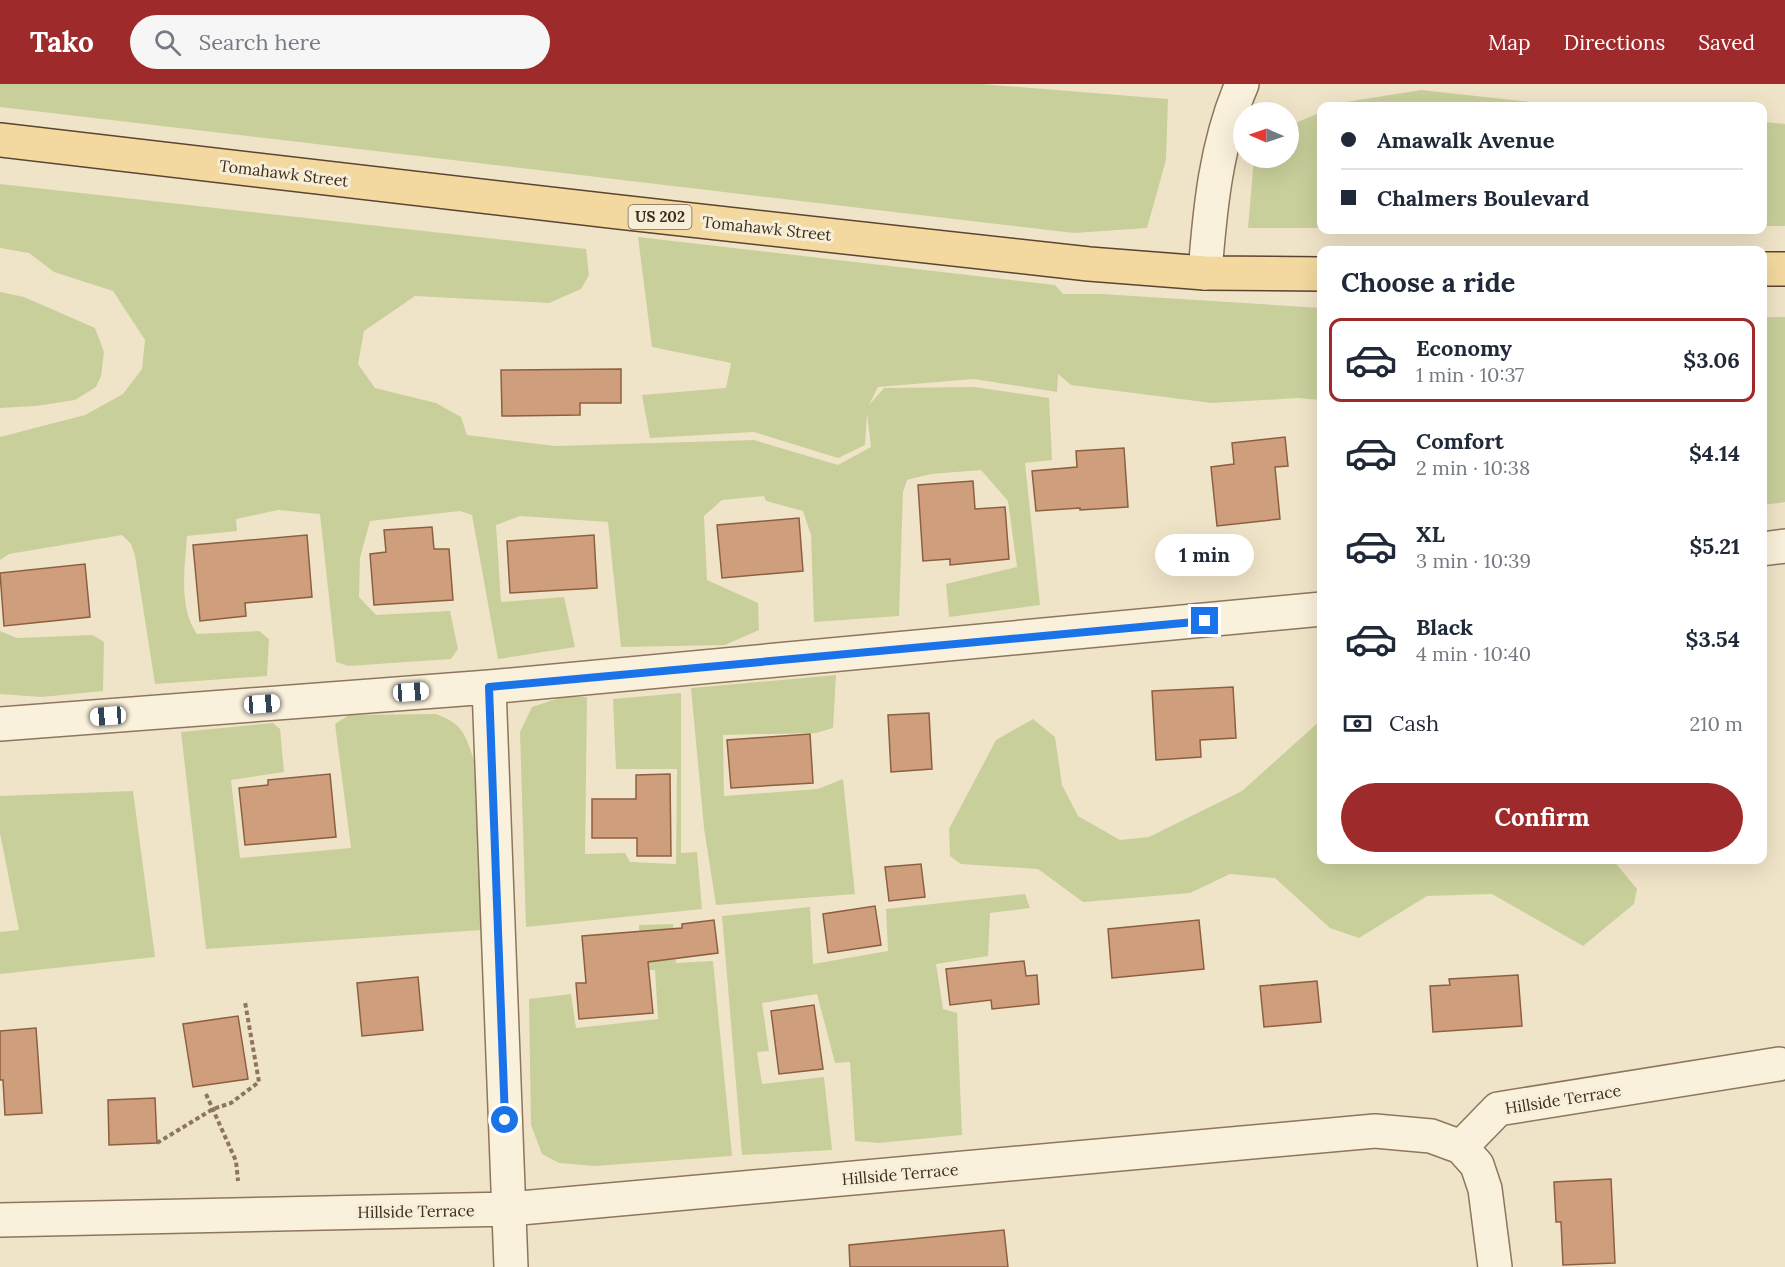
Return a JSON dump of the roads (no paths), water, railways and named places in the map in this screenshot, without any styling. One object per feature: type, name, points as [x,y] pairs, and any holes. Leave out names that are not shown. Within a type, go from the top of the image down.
[{"type":"main road","name":"Tomahawk Street","points":[[0,140],[1078,263],[1205,273],[1317,274]]},
{"type":"main road","points":[[1767,269],[1785,269]]},
{"type":"street","points":[[1205,273],[1214,181],[1225,133],[1242,84]]},
{"type":"street","points":[[1767,548],[1785,546]]},
{"type":"street","points":[[0,724],[489,687],[1317,609]]},
{"type":"street","points":[[489,687],[511,1267]]},
{"type":"street","name":"Hillside Terrace","points":[[0,1220],[509,1209],[1375,1131],[1431,1136],[1461,1147],[1498,1109],[1779,1064]]},
{"type":"street","points":[[1461,1147],[1477,1165],[1485,1189],[1495,1267]]}]
